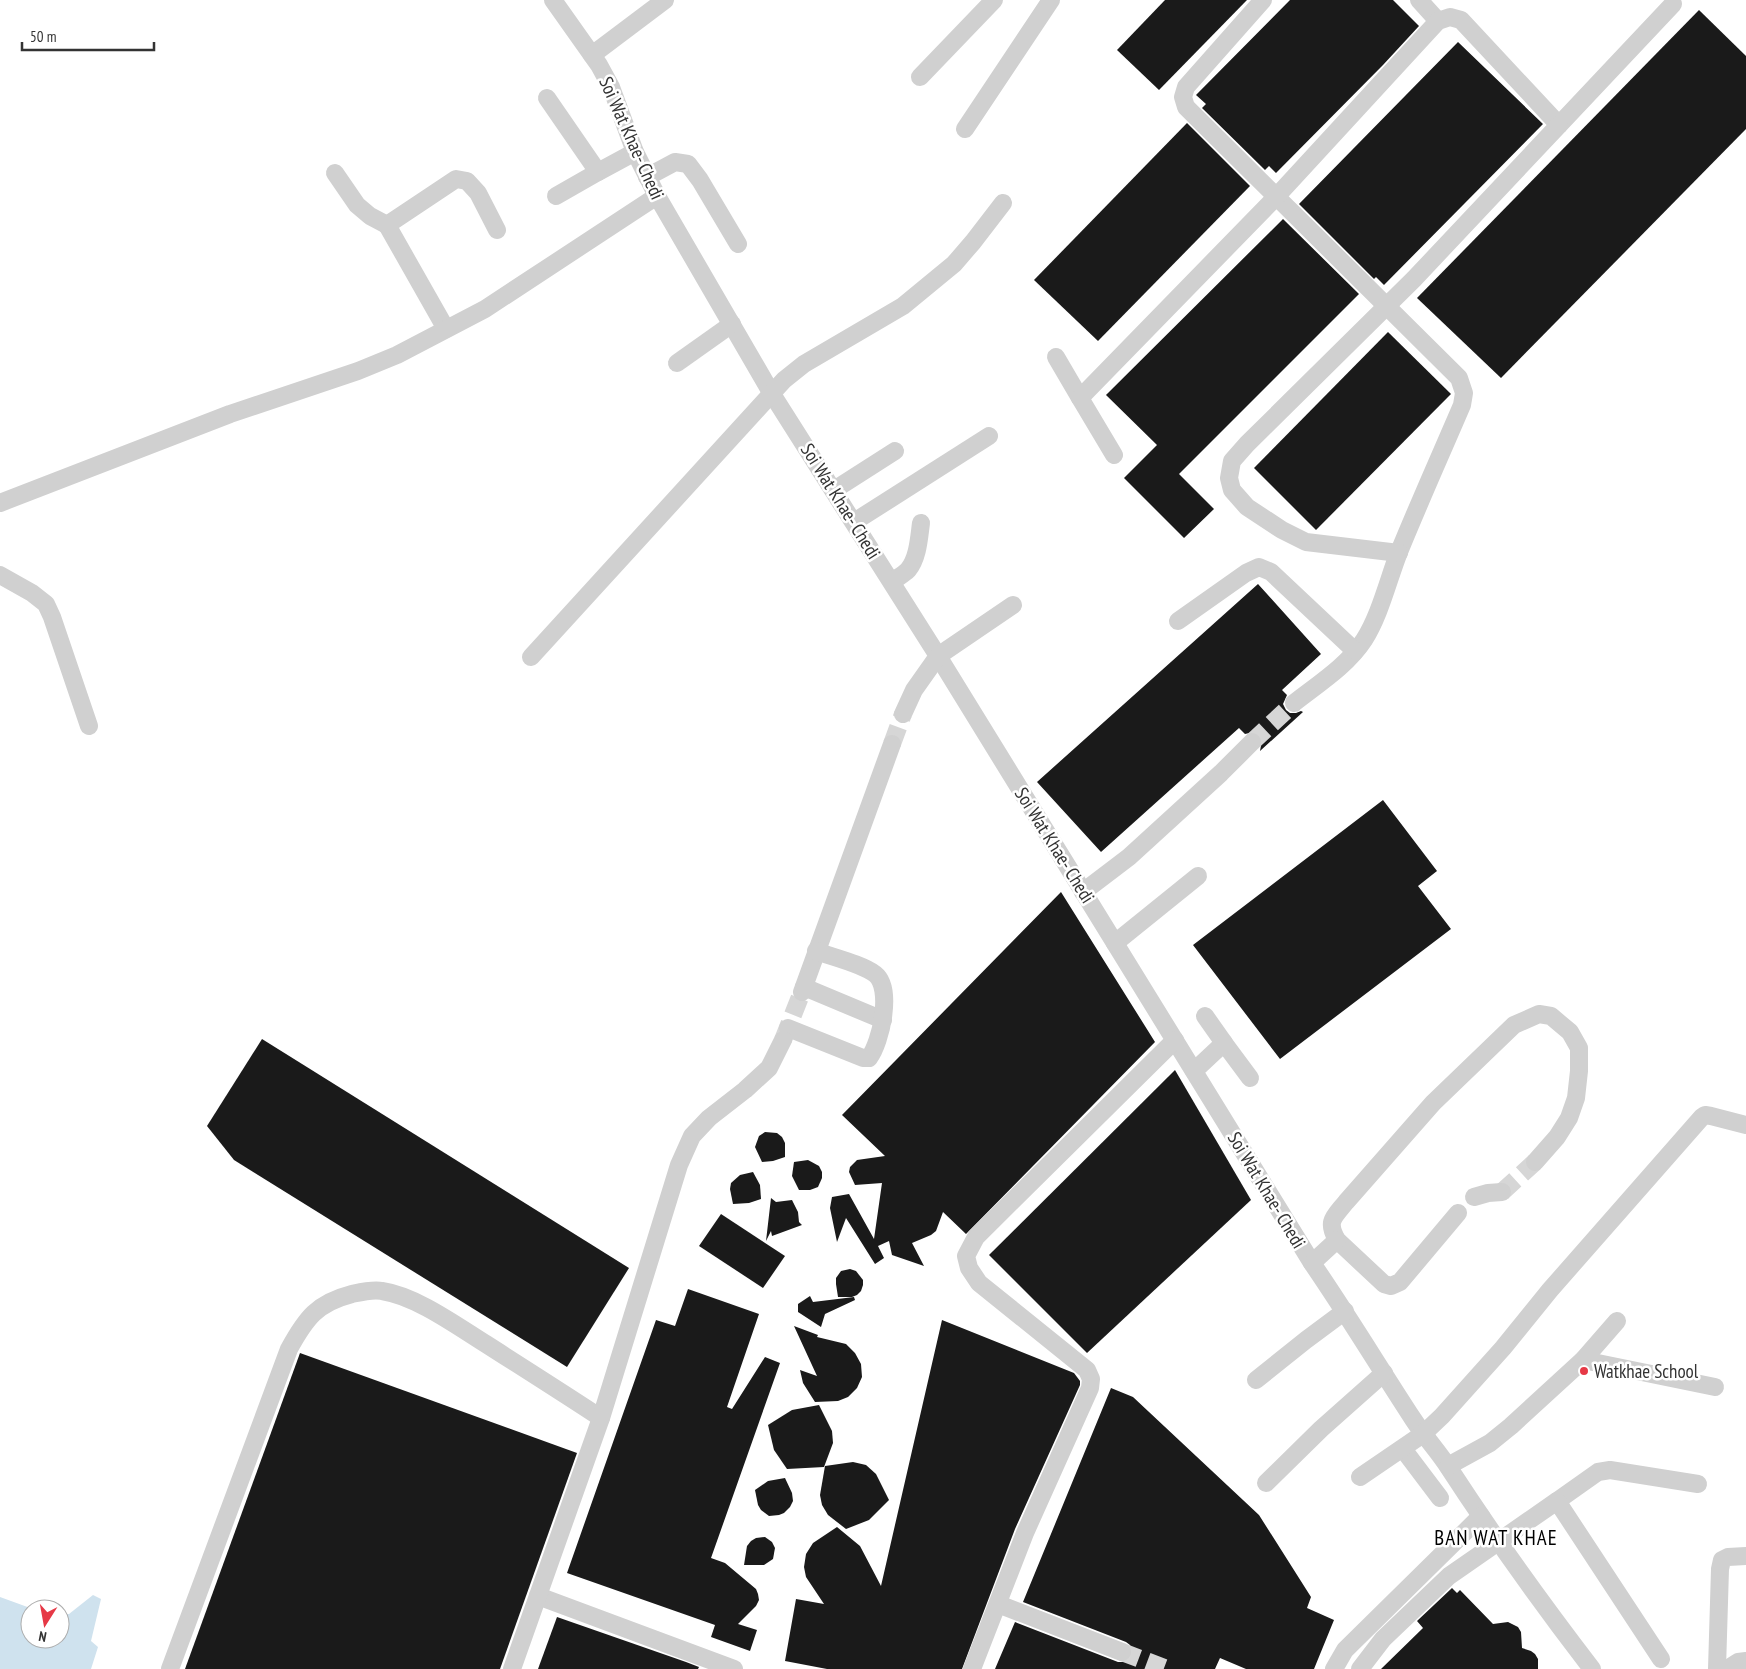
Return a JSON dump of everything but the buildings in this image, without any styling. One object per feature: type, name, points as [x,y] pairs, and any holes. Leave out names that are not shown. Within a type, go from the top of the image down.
[{"type":"street","points":[[592,55],[664,0]]},
{"type":"street","points":[[920,77],[994,0]]},
{"type":"street","points":[[965,129],[1051,0]]},
{"type":"street","points":[[1263,0],[1186,87],[1183,97],[1186,107],[1459,378],[1464,393],[1462,405],[1399,553],[1365,639],[1356,652],[1334,672],[1294,703]]},
{"type":"street","points":[[1419,0],[1438,21]]},
{"type":"street","name":"Soi Wat Khae- Chedi","points":[[558,2],[611,87],[635,152],[656,196],[772,394],[938,656],[1312,1263],[1345,1311],[1423,1434],[1448,1466],[1555,1621],[1592,1669]]},
{"type":"street","points":[[1399,553],[1306,542],[1282,530],[1247,507],[1232,490],[1229,478],[1232,461],[1386,306],[1673,4]]},
{"type":"street","points":[[1080,398],[1276,197],[1438,21],[1450,17],[1461,20],[1559,125]]},
{"type":"street","points":[[547,98],[598,172]]},
{"type":"street","points":[[556,196],[635,152]]},
{"type":"street","points":[[647,177],[674,162],[688,164],[700,180],[738,244]]},
{"type":"street","points":[[336,173],[357,205],[370,216],[387,225],[446,329]]},
{"type":"street","points":[[387,225],[456,179],[467,181],[478,193],[497,230]]},
{"type":"street","points":[[0,503],[230,414],[366,368],[397,355],[485,309],[656,196]]},
{"type":"street","points":[[531,657],[784,380],[804,364],[903,306],[947,270],[973,242],[1003,203]]},
{"type":"street","points":[[677,363],[732,324]]},
{"type":"street","points":[[1056,357],[1114,455]]},
{"type":"street","points":[[854,522],[989,436]]},
{"type":"street","points":[[834,490],[895,450]]},
{"type":"street","points":[[892,582],[909,569],[914,559],[921,523]]},
{"type":"street","points":[[1178,621],[1246,573],[1259,567],[1271,572],[1356,652]]},
{"type":"street","points":[[0,575],[32,593],[46,604],[90,726]]},
{"type":"street","points":[[903,714],[914,690],[938,656],[1013,605]]},
{"type":"street","points":[[1083,892],[1129,857],[1252,742]]},
{"type":"street","points":[[883,1020],[803,990],[892,744]]},
{"type":"street","points":[[1115,943],[1198,876]]},
{"type":"street","points":[[512,1669],[602,1418],[679,1165],[692,1136],[709,1118],[745,1090],[769,1068],[786,1034],[863,1058],[869,1058],[873,1052],[883,1020],[883,984],[876,974],[867,969],[816,952]]},
{"type":"street","points":[[1458,1213],[1400,1282],[1391,1286],[1384,1284],[1337,1240],[1332,1231],[1331,1224],[1333,1218],[1433,1103],[1514,1025],[1539,1014],[1551,1016],[1570,1032],[1579,1048],[1579,1071],[1576,1098],[1569,1118],[1535,1162]]},
{"type":"street","points":[[1205,1016],[1250,1078]]},
{"type":"street","points":[[972,1669],[1025,1533],[1090,1388],[1091,1379],[1087,1370],[979,1282],[968,1268],[966,1256],[976,1237],[1175,1040]]},
{"type":"street","points":[[1194,1071],[1224,1043]]},
{"type":"street","points":[[1360,1477],[1423,1434],[1474,1382],[1550,1290],[1702,1117],[1705,1115],[1711,1116],[1746,1125]]},
{"type":"street","points":[[1474,1197],[1502,1192]]},
{"type":"street","points":[[1312,1263],[1337,1240]]},
{"type":"street","points":[[170,1669],[289,1349],[299,1331],[315,1311],[334,1299],[380,1290],[403,1296],[444,1318],[602,1418]]},
{"type":"street","points":[[1256,1380],[1345,1311]]},
{"type":"street","points":[[1448,1466],[1490,1443],[1511,1426],[1583,1360],[1617,1320]]},
{"type":"street","points":[[1583,1360],[1715,1387]]},
{"type":"street","points":[[1266,1483],[1321,1429],[1384,1373]]},
{"type":"street","points":[[1403,1448],[1440,1498]]},
{"type":"street","points":[[1360,1669],[1383,1639],[1449,1576],[1598,1472],[1610,1470],[1698,1484]]},
{"type":"street","points":[[1557,1501],[1661,1659]]},
{"type":"street","points":[[1334,1669],[1345,1650],[1481,1516]]},
{"type":"street","points":[[1717,1669],[1720,1569],[1722,1560],[1728,1557],[1746,1556]]},
{"type":"street","points":[[538,1596],[734,1669]]},
{"type":"street","points":[[998,1604],[1122,1652]]},
{"type":"street","points":[[1727,1669],[1738,1662],[1746,1661]]},
{"type":"water","points":[[93,1595],[101,1599],[91,1641],[98,1647],[91,1669],[0,1669],[0,1597],[20,1604],[20,1649],[70,1649],[70,1613]]},
{"type":"tunnel","points":[[1252,742],[1294,703]]},
{"type":"tunnel","points":[[892,744],[903,714]]},
{"type":"tunnel","points":[[783,1040],[802,992]]},
{"type":"tunnel","points":[[1502,1192],[1535,1162]]},
{"type":"tunnel","points":[[1122,1652],[1167,1669]]},
{"type":"place","name":"Watkhae School","points":[[1584,1371]]},
{"type":"district","name":"BAN WAT KHAE","points":[[1496,1538]]}]
